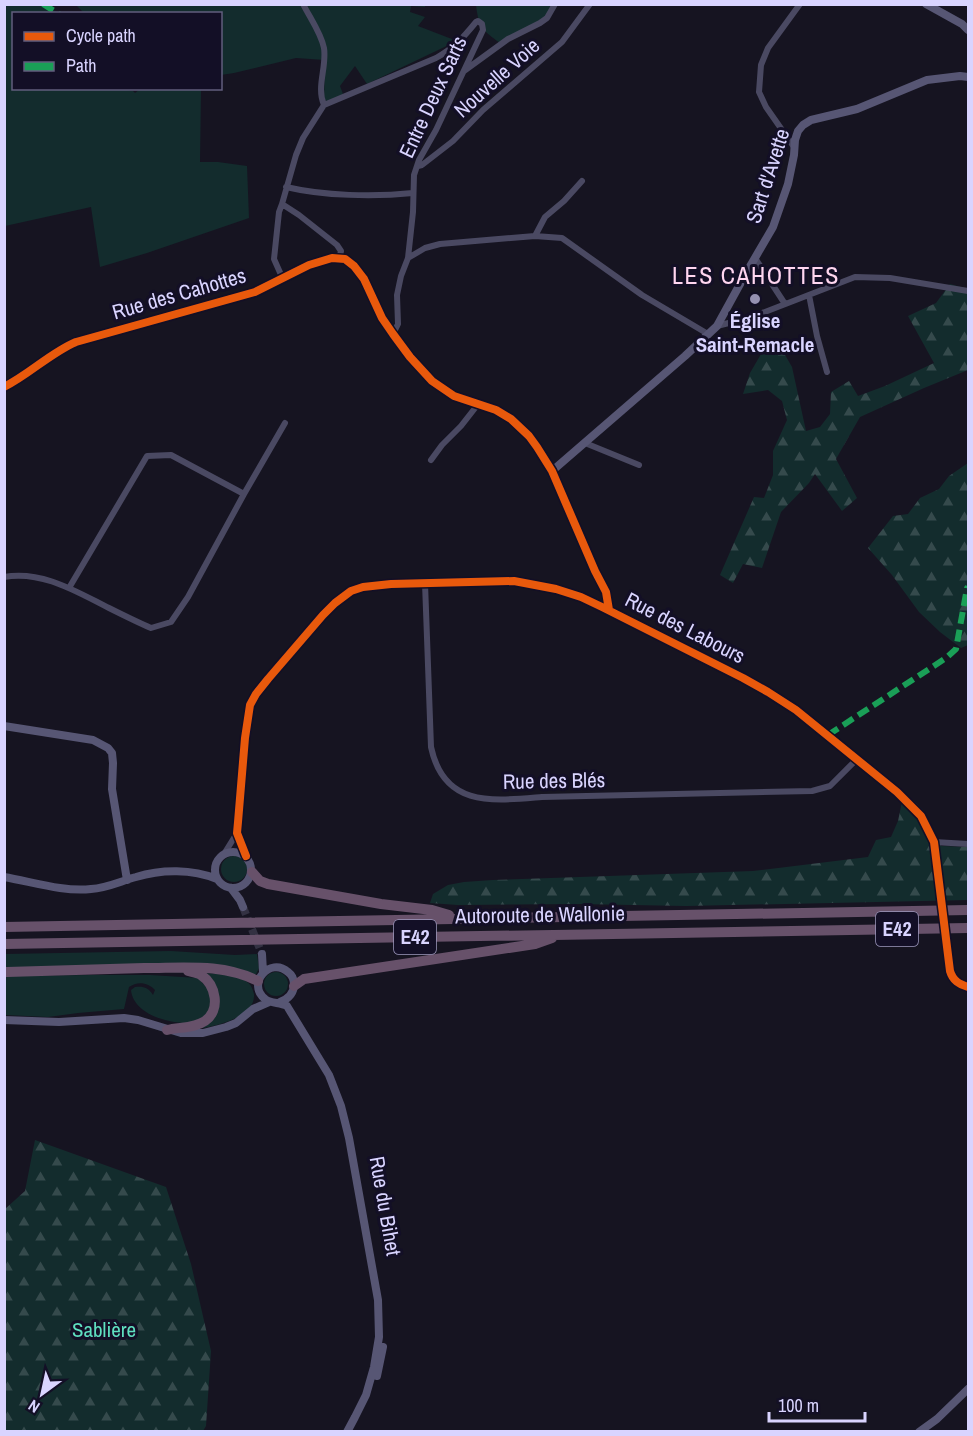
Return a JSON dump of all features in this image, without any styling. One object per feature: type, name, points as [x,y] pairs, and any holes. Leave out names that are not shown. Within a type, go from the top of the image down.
[{"type":"highway","points":[[252,872],[260,881],[268,884],[381,904],[432,910],[460,919]]},
{"type":"highway","name":"Autoroute de Wallonie","points":[[4,927],[969,910]]},
{"type":"highway","name":"Autoroute de Wallonie","points":[[4,944],[969,928]]},
{"type":"highway","points":[[292,991],[304,980],[535,944],[561,934]]},
{"type":"highway","points":[[168,1030],[191,1027],[206,1021],[216,1002],[212,987],[201,975],[176,968]]},
{"type":"highway","points":[[4,972],[209,968],[244,974],[260,981]]},
{"type":"street","points":[[282,277],[274,259],[279,212],[303,138],[324,105],[321,91],[324,47],[303,4]]},
{"type":"street","points":[[464,72],[508,39],[547,18],[555,4]]},
{"type":"street","name":"Nouvelle Voie","points":[[418,166],[453,141],[483,110],[562,42],[590,4]]},
{"type":"street","points":[[794,147],[766,107],[759,92],[761,65],[768,48],[800,4]]},
{"type":"street","points":[[926,4],[969,30]]},
{"type":"street","name":"Entre Deux Sarts","points":[[324,105],[436,58],[463,39],[476,22],[482,24],[483,30],[436,130],[419,160],[414,175],[408,258],[397,295],[398,324],[393,334]]},
{"type":"street","name":"Sart d'Avette","points":[[552,471],[685,357],[717,326],[773,227],[788,184],[795,140],[803,125],[811,120],[857,109],[927,80],[969,77]]},
{"type":"street","points":[[535,236],[545,217],[582,181]]},
{"type":"street","points":[[286,187],[347,195],[413,193]]},
{"type":"street","points":[[282,204],[337,245],[341,251],[339,259],[345,259],[354,266],[364,279],[382,318],[410,357],[432,381],[454,396],[496,410],[511,419],[529,435],[552,471],[606,592],[609,610]]},
{"type":"street","points":[[408,258],[440,244],[535,236],[562,238],[629,286],[708,334]]},
{"type":"street","name":"Rue des Cahottes","points":[[4,387],[76,342],[255,292],[309,265],[332,258],[339,259]]},
{"type":"street","points":[[755,258],[785,304]]},
{"type":"street","points":[[717,326],[752,317],[862,277],[890,278],[969,291]]},
{"type":"street","points":[[809,295],[827,372]]},
{"type":"street","points":[[433,461],[442,445],[479,403]]},
{"type":"street","points":[[4,577],[39,577],[69,588],[151,628],[171,622],[188,597],[285,423]]},
{"type":"street","points":[[585,443],[639,465]]},
{"type":"street","points":[[69,588],[147,456],[171,455],[244,494]]},
{"type":"street","name":"Rue des Labours","points":[[246,856],[237,833],[246,724],[250,705],[256,694],[323,615],[344,596],[357,589],[378,585],[514,581],[581,597],[768,692],[796,710],[897,792],[921,816],[934,842],[950,971],[959,984],[969,987]]},
{"type":"street","name":"Rue des Blés","points":[[425,583],[431,747],[440,771],[449,784],[462,793],[476,798],[512,800],[812,791],[830,786],[857,759]]},
{"type":"street","points":[[4,726],[93,740],[108,748],[112,753],[112,789],[127,880]]},
{"type":"street","name":"Rue des Labours","points":[[224,854],[237,833]]},
{"type":"street","points":[[934,842],[969,844]]},
{"type":"street","points":[[202,873],[224,854],[236,851],[246,856],[250,861],[252,872],[250,878],[242,886],[231,888]]},
{"type":"street","points":[[217,862],[215,873],[217,879]]},
{"type":"street","points":[[4,877],[79,890],[102,888],[148,874],[202,873],[231,888],[242,903],[242,886]]},
{"type":"street","points":[[253,1009],[260,981],[262,954],[274,967],[260,981]]},
{"type":"street","name":"Rue du Bihet","points":[[274,967],[280,967],[291,974],[291,1004],[332,1070],[346,1104],[383,1297],[385,1335],[380,1366],[371,1398],[354,1431]]},
{"type":"street","points":[[260,981],[263,997],[270,1002]]},
{"type":"street","points":[[4,1020],[68,1022],[124,1018],[192,1034],[215,1031],[236,1023],[253,1009],[270,1002],[280,1002],[292,991]]},
{"type":"street","name":"Rue du Bihet","points":[[280,1002],[291,1011],[329,1075],[341,1106],[349,1138],[378,1300],[379,1337],[374,1367],[366,1395],[356,1417],[346,1431]]},
{"type":"street","points":[[919,1431],[937,1419],[969,1389]]},
{"type":"green space","points":[[5,5],[43,5],[57,12],[12,12],[12,90],[128,90],[135,93],[139,90],[201,90],[200,162],[247,166],[249,218],[100,267],[91,207],[5,226]]},
{"type":"green space","points":[[76,5],[425,5],[425,7],[411,6],[410,12],[425,17],[418,26],[457,41],[367,84],[355,66],[340,86],[343,94],[328,102],[324,99],[325,60],[296,58],[222,75],[222,12],[83,12]]},
{"type":"green space","points":[[476,5],[555,5],[547,18],[501,44],[482,28]]},
{"type":"green space","points":[[950,284],[968,289],[968,370],[860,417],[836,459],[857,498],[842,511],[815,474],[781,512],[762,568],[743,564],[733,583],[720,575],[754,497],[764,498],[773,475],[773,451],[787,420],[782,401],[768,390],[743,394],[750,373],[764,349],[781,348],[792,367],[806,431],[820,427],[830,414],[831,392],[849,381],[858,396],[934,363],[908,316],[936,303]]},
{"type":"green space","points":[[968,463],[968,645],[961,648],[919,612],[892,575],[868,548],[893,516],[908,514],[920,498],[939,489],[949,476]]},
{"type":"green space","points":[[904,792],[923,810],[941,846],[968,847],[968,900],[686,906],[430,903],[433,894],[448,885],[464,882],[753,871],[868,857],[876,840],[891,837],[898,821]]},
{"type":"green space","points":[[234,856],[243,860],[247,869],[243,878],[234,882],[225,878],[221,869],[225,860]]},
{"type":"green space","points":[[171,951],[257,954],[259,968],[256,974],[5,969],[4,954]]},
{"type":"green space","points":[[276,972],[281,973],[287,979],[287,989],[281,995],[276,996],[271,995],[265,989],[264,984],[265,979],[271,973]]},
{"type":"green space","points":[[205,973],[233,976],[248,983],[254,994],[249,1008],[243,1014],[226,1022],[202,1028],[215,1016]]},
{"type":"green space","points":[[150,975],[198,978],[209,990],[212,1004],[205,1017],[191,1022],[178,1023],[160,1019],[144,1011],[133,998],[131,990],[135,987],[145,988],[153,995],[155,990],[149,985],[139,983],[129,987],[124,1009],[48,1017],[5,1015],[4,976]]},
{"type":"green space","name":"Sablière","points":[[35,1140],[166,1187],[191,1264],[211,1351],[206,1426],[203,1431],[5,1431],[5,1209],[25,1191]]},
{"type":"tunnel","points":[[243,907],[262,954]]},
{"type":"marked path","points":[[43,4],[56,12]]},
{"type":"marked path","points":[[828,735],[946,658],[956,649],[968,587]]},
{"type":"cycle path","points":[[4,387],[76,342],[255,292],[309,265],[332,258],[345,259],[364,279],[382,318],[393,334],[432,381],[454,396],[496,410],[511,419],[529,436],[552,471],[606,592],[609,610]]},
{"type":"cycle path","points":[[246,856],[237,833],[250,705],[268,679],[323,615],[351,591],[363,587],[391,584],[514,581],[556,589],[581,597],[743,678],[796,710],[897,792],[921,816],[934,842],[950,971],[957,982],[968,987]]},
{"type":"place","name":"Église Saint-Remacle","points":[[755,299]]},
{"type":"district","name":"LES CAHOTTES","points":[[756,276]]}]
